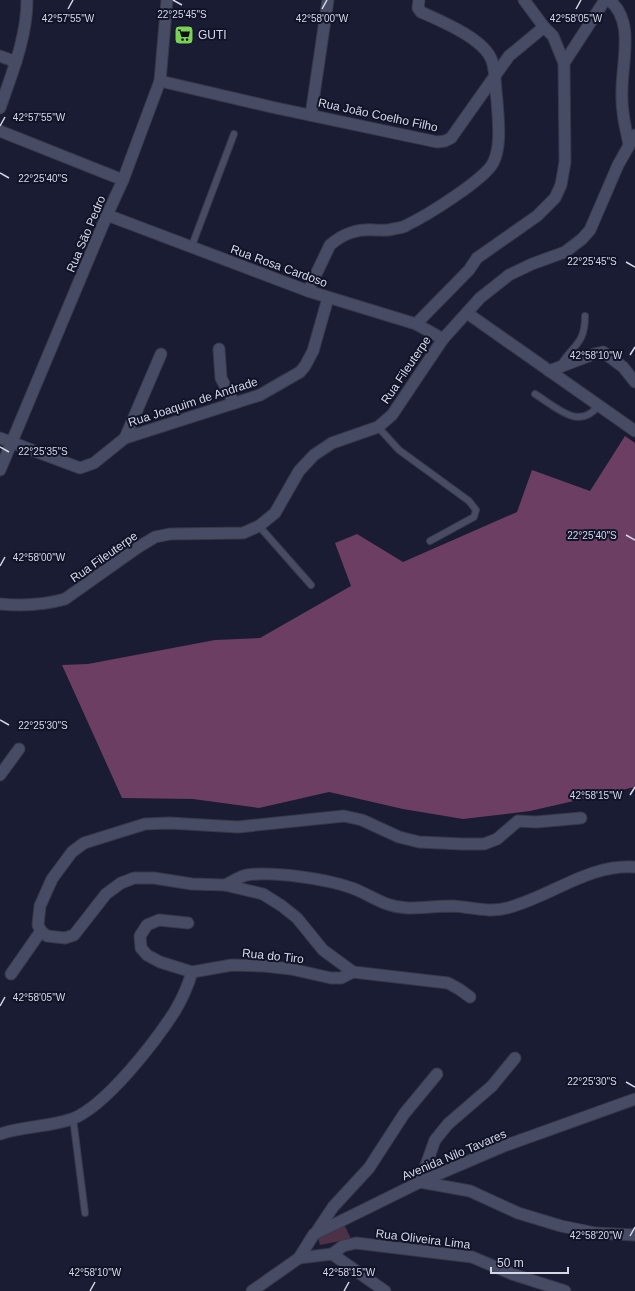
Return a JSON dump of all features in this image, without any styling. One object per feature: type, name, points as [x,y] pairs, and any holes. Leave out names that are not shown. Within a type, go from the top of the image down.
[{"type":"street","points":[[0,108],[16,62],[27,15],[27,0]]},
{"type":"street","name":"Rua São Pedro","points":[[0,470],[5,440],[123,180],[160,81],[167,0]]},
{"type":"street","points":[[311,115],[328,0]]},
{"type":"street","points":[[308,291],[330,245],[337,239],[346,233],[390,230],[407,226],[441,205],[488,171],[493,162],[497,149],[498,118],[492,60],[479,43],[421,12],[418,8],[419,0]]},
{"type":"street","points":[[416,324],[469,270],[477,258],[537,216],[555,198],[561,185],[566,162],[564,63],[553,36],[544,27],[524,0]]},
{"type":"street","points":[[564,63],[605,0]]},
{"type":"street","points":[[609,0],[617,9],[625,25],[626,48],[622,89],[623,117],[632,140]]},
{"type":"street","points":[[625,25],[635,18]]},
{"type":"street","name":"Rua João Coelho Filho","points":[[160,81],[276,108],[437,142],[445,141],[451,138],[464,121],[494,75],[509,56],[544,27]]},
{"type":"street","points":[[0,56],[16,62]]},
{"type":"street","points":[[0,131],[123,180]]},
{"type":"street","name":"Rua Fileuterpe","points":[[0,604],[34,605],[52,603],[65,599],[137,548],[155,538],[170,534],[243,533],[259,526],[275,513],[298,472],[314,455],[332,443],[378,427],[396,409],[444,339],[480,298],[508,275],[532,264],[565,252],[582,239],[590,230],[618,165],[632,140]]},
{"type":"street","name":"Rua Rosa Cardoso","points":[[107,215],[308,291],[416,324],[444,339]]},
{"type":"street","name":"Rua Joaquim de Andrade","points":[[5,440],[80,468],[94,463],[125,438],[260,395],[300,372],[305,366],[313,351],[328,298]]},
{"type":"street","points":[[467,313],[635,431]]},
{"type":"street","points":[[219,349],[221,378],[234,403]]},
{"type":"street","points":[[549,371],[603,352],[623,367],[635,382]]},
{"type":"street","points":[[125,438],[161,354]]},
{"type":"street","points":[[0,775],[19,749]]},
{"type":"street","points":[[353,972],[323,950],[297,918],[282,906],[263,894],[225,885],[192,884],[154,878],[134,878],[121,883],[106,894],[74,935],[57,938],[47,936],[41,931],[38,925],[40,906],[44,892],[72,852],[84,843],[145,824],[169,823],[238,827],[344,816],[362,820],[399,836],[419,842],[484,844],[505,833],[518,821],[536,822],[581,818]]},
{"type":"street","points":[[225,885],[246,875],[268,874],[328,881],[352,888],[391,907],[452,906],[490,911],[507,908],[572,879],[600,870],[622,866],[635,867]]},
{"type":"street","name":"Rua do Tiro","points":[[188,923],[159,920],[147,925],[140,936],[141,948],[147,955],[160,962],[192,972],[232,965],[291,969],[331,978],[341,978],[353,972],[448,983],[460,989],[470,997]]},
{"type":"street","points":[[11,974],[41,931]]},
{"type":"street","points":[[0,1134],[73,1118],[103,1098],[130,1069],[174,1012],[185,992],[192,972]]},
{"type":"street","points":[[515,1058],[492,1086],[448,1124],[435,1140],[420,1182],[470,1191],[518,1212],[561,1226],[594,1233],[635,1235]]},
{"type":"street","points":[[252,1291],[299,1258],[333,1207],[369,1168],[404,1114],[437,1074]]},
{"type":"street","name":"Avenida Nilo Tavares","points":[[314,1234],[420,1182],[504,1146],[635,1099]]},
{"type":"street","name":"Rua Oliveira Lima","points":[[299,1258],[332,1254],[343,1246],[356,1243],[472,1257],[512,1274],[565,1291]]},
{"type":"street","points":[[332,1254],[385,1291]]},
{"type":"lane","points":[[191,248],[234,134]]},
{"type":"lane","points":[[560,366],[566,356],[584,335],[585,316]]},
{"type":"lane","points":[[535,394],[574,418],[585,418],[594,412],[598,406]]},
{"type":"lane","points":[[378,427],[399,450],[469,501],[476,510],[474,517],[430,541]]},
{"type":"lane","points":[[259,526],[311,584]]},
{"type":"lane","points":[[73,1118],[85,1213]]},
{"type":"shaded area","points":[[625,436],[635,443],[635,787],[530,811],[463,819],[403,809],[329,792],[259,808],[193,799],[122,798],[62,665],[88,664],[215,640],[260,638],[351,586],[335,543],[357,534],[403,562],[517,512],[532,470],[590,491]]},
{"type":"shaded area","points":[[344,1224],[351,1239],[320,1245],[317,1234]]},
{"type":"place","name":"GUTI","points":[[184,35]]}]
